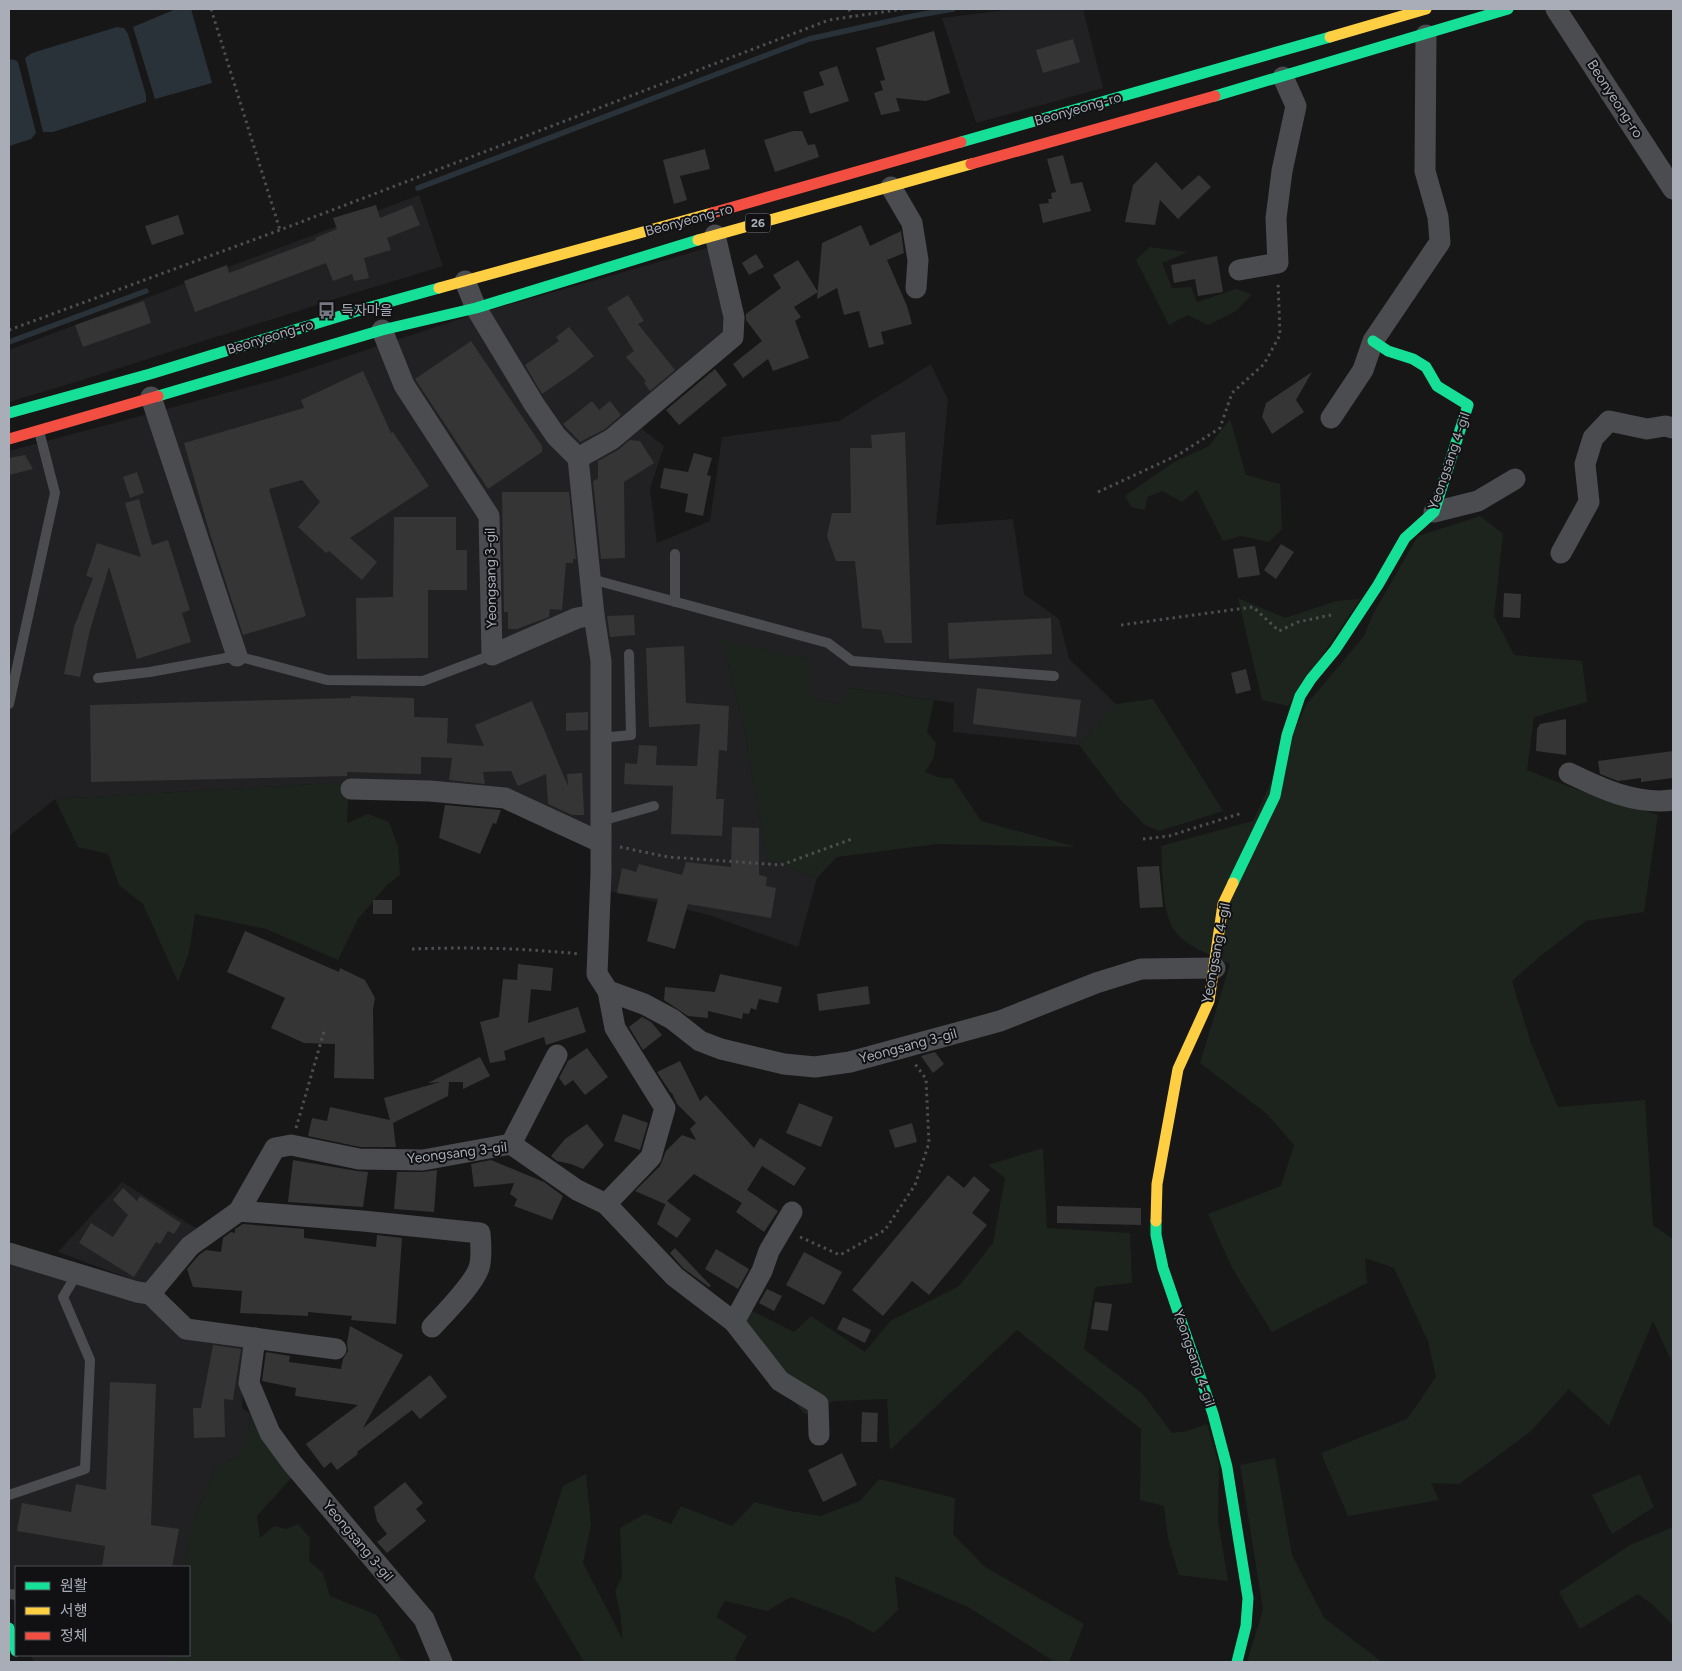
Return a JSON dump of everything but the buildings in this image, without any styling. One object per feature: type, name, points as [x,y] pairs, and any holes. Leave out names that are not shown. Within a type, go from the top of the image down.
[{"type":"main road","name":"Beonyeong-ro","points":[[9,413],[150,374],[367,308],[709,214],[1426,9]]},
{"type":"main road","name":"Beonyeong-ro","points":[[9,439],[382,330],[476,308],[715,235],[1283,77],[1508,9]]},
{"type":"main road","name":"Yeongsang 4-gil","points":[[1237,1662],[1246,1626],[1248,1598],[1227,1467],[1213,1414],[1164,1268],[1156,1235],[1157,1184],[1178,1069],[1209,1001],[1223,904],[1275,796],[1287,735],[1300,696],[1311,679],[1335,650],[1363,608],[1405,538],[1434,512],[1468,405],[1437,386],[1426,367],[1413,359],[1388,351],[1373,341]]},
{"type":"main road","points":[[9,1628],[14,1650]]},
{"type":"street","name":"Beonyeong-ro","points":[[1556,9],[1673,189]]},
{"type":"street","points":[[1331,418],[1363,370],[1373,341],[1440,242],[1438,217],[1425,171],[1426,35]]},
{"type":"street","points":[[1239,270],[1278,263],[1276,218],[1282,171],[1296,106],[1283,77]]},
{"type":"street","points":[[891,186],[912,223],[918,260],[916,288]]},
{"type":"street","name":"Beonyeong-ro","points":[[578,458],[612,439],[733,337],[734,317],[715,235]]},
{"type":"street","points":[[465,281],[476,308],[534,404],[556,436],[578,458],[594,615],[601,660],[601,873],[597,974],[608,991],[615,1028],[665,1108],[651,1158],[606,1204]]},
{"type":"street","name":"Yeongsang 3-gil","points":[[382,330],[404,385],[490,516],[492,655]]},
{"type":"street","points":[[151,397],[237,656]]},
{"type":"street","points":[[1561,553],[1590,502],[1585,464],[1593,438],[1609,421],[1647,429],[1665,426],[1673,428]]},
{"type":"street","points":[[1434,512],[1478,501],[1515,479]]},
{"type":"street","points":[[492,655],[577,618],[594,615]]},
{"type":"street","points":[[1569,773],[1602,789],[1635,799],[1659,802],[1673,800]]},
{"type":"street","points":[[352,790],[430,791],[505,798],[548,816],[600,842]]},
{"type":"street","name":"Yeongsang 3-gil","points":[[608,991],[644,1004],[665,1015],[700,1041],[721,1049],[784,1064],[814,1067],[850,1062],[1000,1021],[1096,983],[1142,969],[1215,968]]},
{"type":"street","points":[[511,1144],[558,1055]]},
{"type":"street","name":"Yeongsang 3-gil","points":[[292,1145],[359,1159],[423,1160],[511,1144],[577,1190],[606,1204],[675,1277],[734,1322],[780,1381],[818,1404],[819,1434]]},
{"type":"street","points":[[150,1294],[190,1246],[239,1211],[275,1148],[292,1145]]},
{"type":"street","points":[[239,1211],[480,1233],[481,1247],[478,1268],[464,1290],[432,1327]]},
{"type":"street","points":[[734,1322],[762,1271],[769,1251],[787,1220]]},
{"type":"street","points":[[9,1253],[137,1292],[150,1294],[186,1328],[336,1349]]},
{"type":"street","name":"Yeongsang 3-gil","points":[[255,1338],[248,1383],[270,1433],[292,1463],[424,1619],[442,1662]]},
{"type":"lane","points":[[9,704],[55,493],[39,430]]},
{"type":"lane","points":[[675,554],[675,602]]},
{"type":"lane","points":[[590,579],[828,644],[852,661],[1054,676]]},
{"type":"lane","points":[[601,738],[631,735],[629,654]]},
{"type":"lane","points":[[98,678],[150,672],[237,656],[327,680],[424,681],[492,655]]},
{"type":"lane","points":[[600,821],[654,806]]},
{"type":"lane","points":[[9,1495],[84,1468],[90,1360],[63,1298],[77,1274]]},
{"type":"path","points":[[211,9],[280,230]]},
{"type":"path","points":[[849,9],[852,17]]},
{"type":"path","points":[[9,330],[280,230],[829,20],[904,9]]},
{"type":"path","points":[[1098,492],[1178,455],[1220,428],[1232,393],[1264,364],[1280,335],[1278,263]]},
{"type":"path","points":[[1121,625],[1253,607],[1279,631],[1298,622],[1363,608]]},
{"type":"path","points":[[1142,839],[1169,836],[1271,804]]},
{"type":"path","points":[[600,842],[668,857],[780,865],[852,839]]},
{"type":"path","points":[[412,949],[466,947],[541,950],[598,956]]},
{"type":"path","points":[[292,1145],[325,1028]]},
{"type":"path","points":[[787,1220],[806,1241],[840,1255],[885,1230],[915,1186],[929,1143],[926,1079],[903,1048]]},
{"type":"shaded area","points":[[176,9],[191,9],[212,83],[155,99],[133,27]]},
{"type":"shaded area","points":[[1015,9],[1083,9],[1103,88],[976,123],[942,18]]},
{"type":"shaded area","points":[[117,27],[124,28],[128,34],[146,95],[146,102],[53,132],[43,132],[25,58],[32,53]]},
{"type":"shaded area","points":[[9,59],[18,62],[36,133],[31,139],[9,146]]},
{"type":"shaded area","points":[[419,195],[443,266],[9,402],[9,350]]},
{"type":"shaded area","points":[[725,243],[737,344],[642,429],[664,446],[650,489],[657,543],[710,521],[722,437],[839,421],[931,364],[948,400],[936,525],[1013,519],[1024,594],[1059,619],[1069,659],[1116,704],[1079,745],[953,732],[954,703],[850,688],[843,704],[810,699],[722,640],[743,722],[767,859],[817,878],[798,947],[709,915],[610,891],[612,853],[534,802],[332,783],[55,799],[9,836],[9,451],[278,379],[469,316]]},
{"type":"shaded area","points":[[1150,247],[1188,252],[1162,263],[1172,288],[1191,287],[1197,302],[1236,289],[1252,294],[1236,311],[1208,325],[1188,315],[1169,325],[1136,260]]},
{"type":"shaded area","points":[[1230,419],[1246,475],[1280,484],[1282,529],[1269,542],[1241,536],[1223,541],[1197,490],[1182,502],[1162,491],[1147,497],[1145,510],[1131,507],[1125,496],[1174,462],[1209,446]]},
{"type":"shaded area","points":[[1480,516],[1503,534],[1494,616],[1514,655],[1582,661],[1587,702],[1534,717],[1527,770],[1575,789],[1658,815],[1644,912],[1586,921],[1512,981],[1531,1043],[1558,1107],[1645,1100],[1653,1225],[1673,1239],[1673,1364],[1653,1321],[1609,1426],[1569,1389],[1530,1432],[1459,1484],[1431,1483],[1439,1500],[1348,1516],[1321,1453],[1407,1419],[1436,1377],[1428,1341],[1394,1268],[1365,1258],[1367,1283],[1272,1332],[1232,1268],[1208,1214],[1281,1186],[1294,1145],[1267,1114],[1200,1063],[1230,964],[1192,946],[1184,941],[1174,930],[1165,901],[1161,846],[1253,821],[1306,705],[1364,636],[1373,614],[1418,536]]},
{"type":"shaded area","points":[[1238,598],[1285,618],[1336,601],[1360,599],[1288,706],[1262,700]]},
{"type":"shaded area","points":[[722,640],[809,659],[811,699],[842,704],[849,688],[934,700],[927,732],[936,743],[933,759],[925,772],[938,777],[953,779],[981,821],[1076,847],[937,844],[837,857],[817,878],[767,859],[743,722]]},
{"type":"shaded area","points":[[1153,699],[1223,811],[1159,831],[1145,825],[1119,798],[1079,745],[1116,704]]},
{"type":"shaded area","points":[[349,783],[347,823],[368,814],[389,822],[398,847],[400,875],[386,886],[358,919],[338,960],[266,929],[195,914],[189,952],[178,982],[143,904],[119,885],[108,854],[78,847],[55,799]]},
{"type":"shaded area","points":[[1043,1148],[1047,1228],[1130,1233],[1132,1283],[1095,1287],[1084,1349],[1143,1394],[1172,1433],[1187,1431],[1207,1424],[1219,1465],[1218,1521],[1228,1581],[1179,1575],[1168,1538],[1164,1506],[1140,1500],[1141,1429],[1017,1330],[890,1450],[887,1399],[834,1401],[805,1414],[728,1331],[736,1303],[794,1332],[811,1316],[865,1352],[890,1321],[959,1286],[993,1243],[1005,1178],[988,1165]]},
{"type":"shaded area","points":[[122,1182],[199,1230],[147,1285],[58,1252]]},
{"type":"shaded area","points":[[9,1264],[60,1276],[148,1304],[246,1345],[242,1408],[251,1414],[247,1438],[238,1456],[216,1466],[191,1526],[185,1566],[15,1566],[15,1608],[9,1585]]},
{"type":"shaded area","points":[[251,1414],[294,1475],[257,1516],[260,1538],[274,1526],[286,1529],[298,1524],[310,1538],[309,1561],[323,1573],[330,1596],[377,1615],[402,1662],[169,1662],[171,1656],[190,1656],[190,1566],[185,1566],[191,1526],[216,1466],[238,1456],[247,1437]]},
{"type":"shaded area","points":[[1275,1458],[1292,1555],[1324,1618],[1382,1662],[1247,1662],[1263,1609],[1240,1465]]},
{"type":"shaded area","points":[[586,1474],[591,1525],[583,1563],[623,1640],[620,1612],[615,1591],[622,1576],[620,1528],[645,1514],[671,1524],[681,1506],[732,1526],[755,1502],[785,1510],[820,1516],[860,1501],[879,1479],[955,1498],[953,1534],[985,1567],[1084,1624],[1069,1662],[1055,1662],[968,1607],[895,1576],[898,1610],[874,1633],[846,1618],[791,1597],[767,1611],[725,1601],[716,1617],[747,1636],[735,1658],[737,1662],[584,1662],[534,1577],[563,1486]]},
{"type":"shaded area","points":[[1640,1474],[1654,1507],[1612,1534],[1592,1495]]},
{"type":"shaded area","points":[[1673,1527],[1673,1625],[1654,1606],[1638,1594],[1580,1629],[1559,1592],[1630,1545]]},
{"type":"shaded area","points":[[31,1656],[171,1656],[169,1662],[34,1662]]},
{"type":"waterway","points":[[418,188],[809,39],[953,9]]},
{"type":"waterway","points":[[9,342],[146,291]]},
{"type":"traffic: fast","points":[[1215,96],[1508,9]]},
{"type":"traffic: fast","points":[[961,142],[1330,37]]},
{"type":"traffic: fast","points":[[158,396],[382,330],[476,308],[698,240]]},
{"type":"traffic: fast","points":[[9,413],[150,374],[439,288]]},
{"type":"traffic: fast","points":[[1233,883],[1275,796],[1287,735],[1300,696],[1311,679],[1335,650],[1378,585],[1405,538],[1434,512],[1468,405],[1437,386],[1426,367],[1413,359],[1388,351],[1373,341]]},
{"type":"traffic: fast","points":[[1156,1221],[1156,1235],[1163,1268],[1213,1414],[1227,1467],[1248,1598],[1246,1626],[1237,1662]]},
{"type":"traffic: fast","points":[[9,1628],[15,1648]]},
{"type":"traffic: slow","points":[[1330,37],[1426,9]]},
{"type":"traffic: slow","points":[[698,240],[971,164]]},
{"type":"traffic: slow","points":[[439,288],[712,213]]},
{"type":"traffic: slow","points":[[1156,1221],[1157,1184],[1178,1069],[1209,1001],[1223,904],[1233,883]]},
{"type":"traffic: jam","points":[[971,164],[1215,96]]},
{"type":"traffic: jam","points":[[712,213],[961,142]]},
{"type":"traffic: jam","points":[[9,439],[158,396]]},
{"type":"place","name":"득자마을","points":[[327,310]]}]
